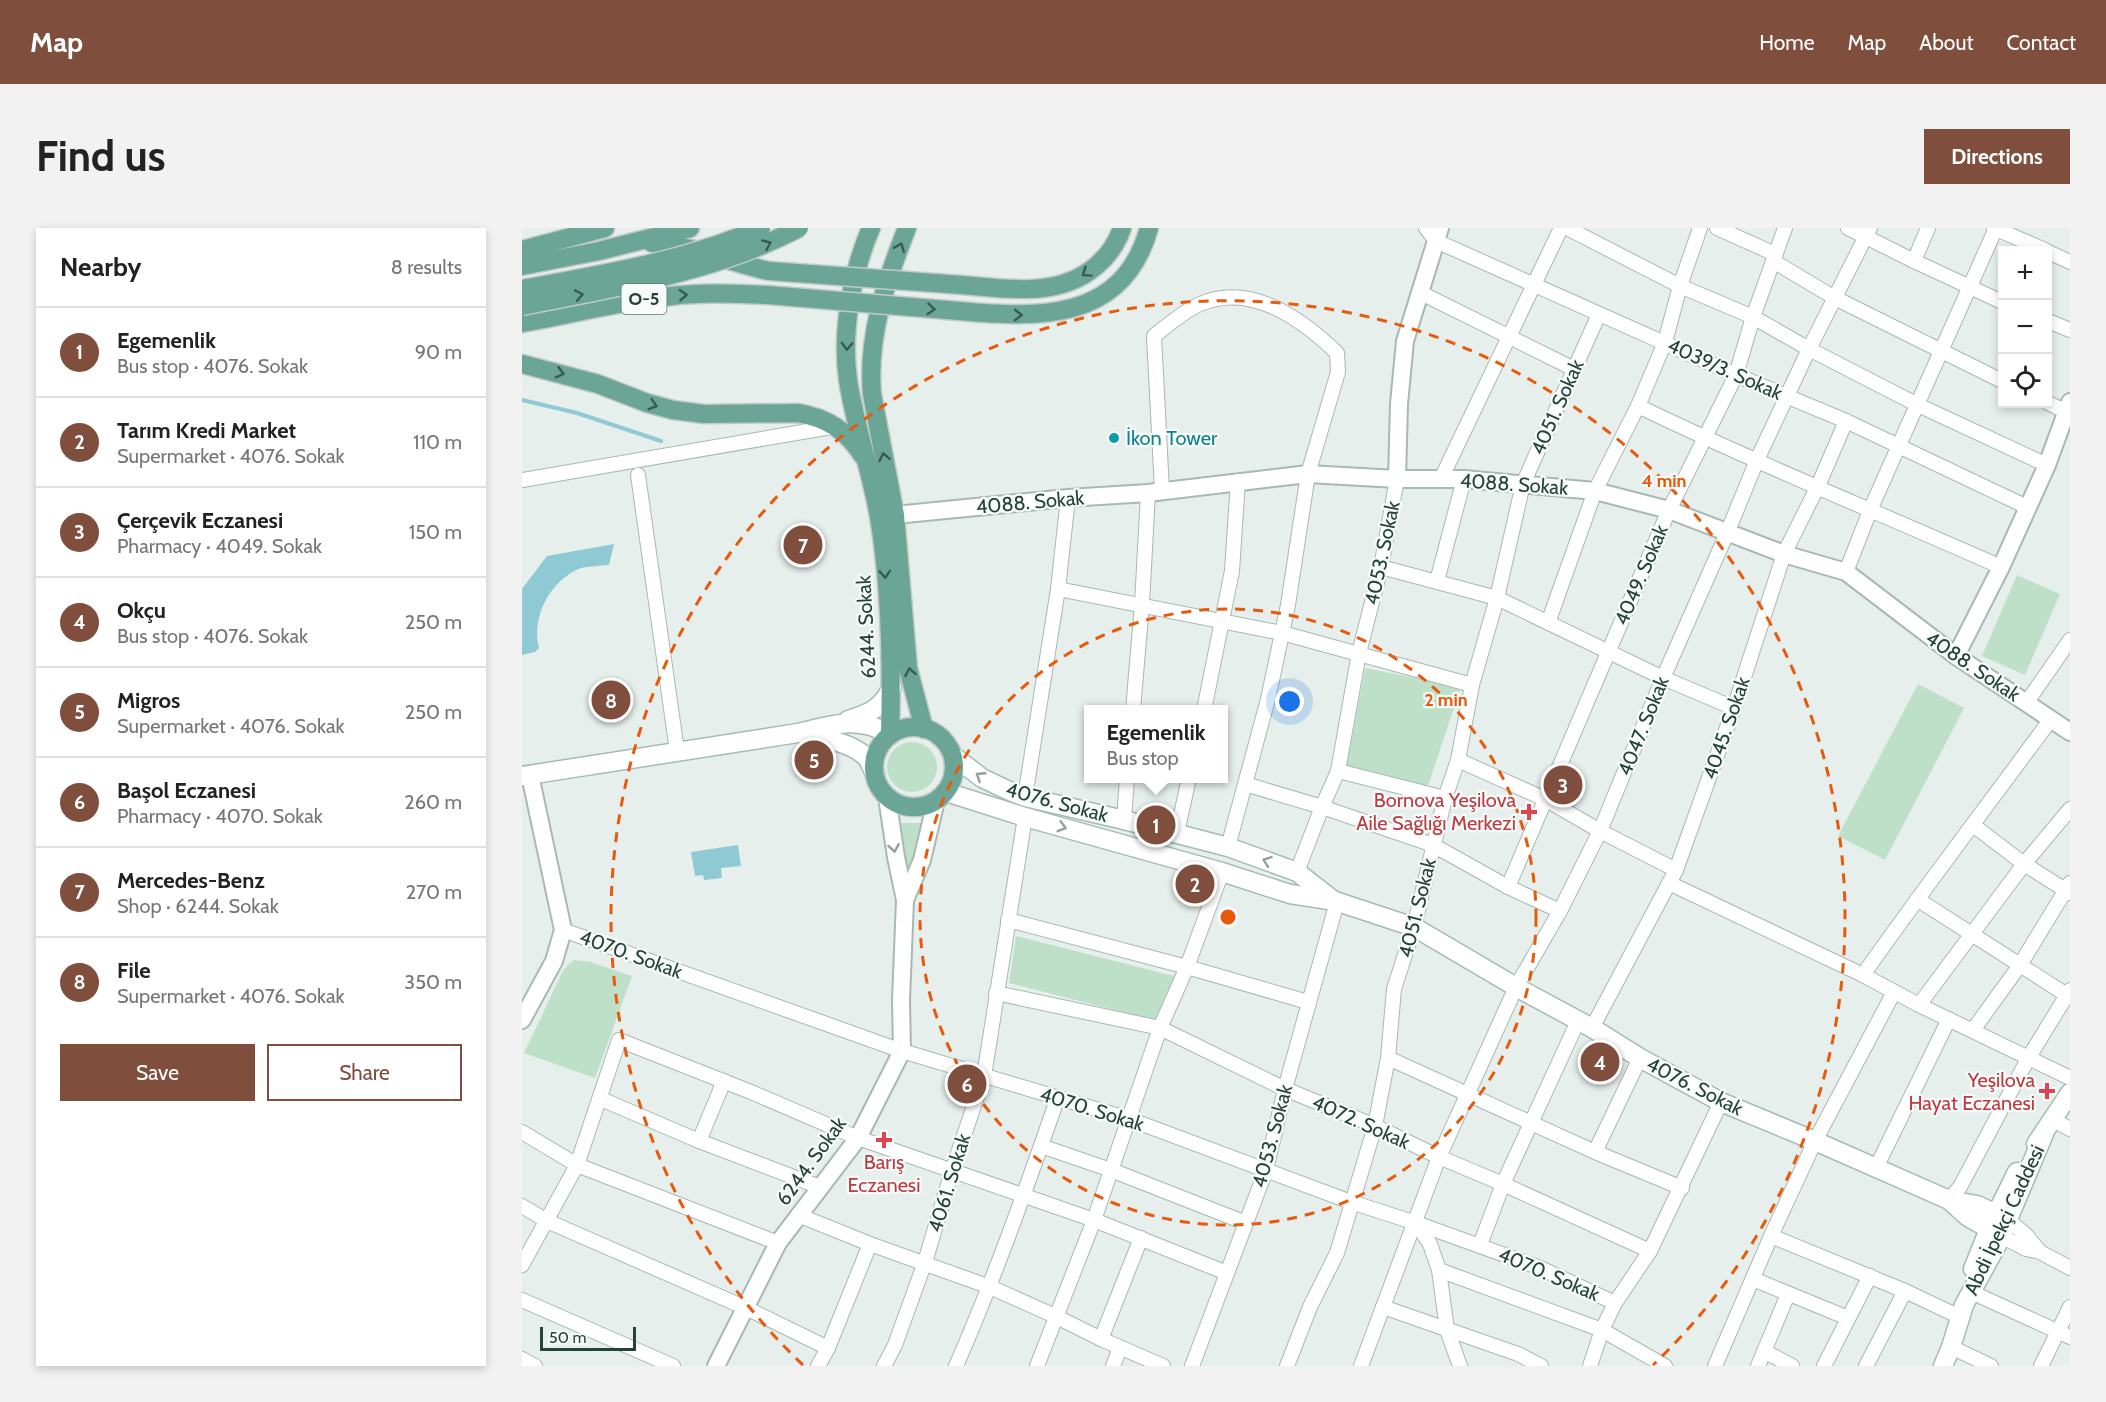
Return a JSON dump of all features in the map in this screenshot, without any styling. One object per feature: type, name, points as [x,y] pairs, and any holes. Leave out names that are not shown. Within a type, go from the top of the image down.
[{"type":"main road","points":[[522,250],[605,228]]},
{"type":"main road","points":[[522,266],[690,228]]},
{"type":"main road","points":[[522,289],[688,255],[719,246],[761,228]]},
{"type":"main road","points":[[522,306],[686,272],[748,252],[800,228]]},
{"type":"main road","points":[[871,228],[863,247],[852,288],[846,354],[852,402],[867,462],[887,516]]},
{"type":"main road","points":[[887,516],[872,394],[871,362],[881,302],[907,228]]},
{"type":"main road","points":[[636,242],[677,245],[769,271],[1029,289],[1065,285],[1081,277],[1105,258],[1122,228]]},
{"type":"main road","name":"O-5","points":[[522,323],[673,295],[718,294],[768,295],[1012,315],[1049,314],[1083,305],[1107,291],[1130,269],[1140,254],[1149,228]]},
{"type":"main road","points":[[522,364],[598,384],[647,403],[682,412],[704,414],[798,413],[822,419],[837,426],[853,441],[867,462]]},
{"type":"main road","name":"6244. Sokak","points":[[887,516],[884,556],[892,687],[890,735]]},
{"type":"main road","name":"6244. Sokak","points":[[887,516],[908,668],[924,729]]},
{"type":"main road","points":[[526,775],[798,733],[839,723],[876,709],[882,704],[892,687]]},
{"type":"main road","points":[[839,723],[876,726],[890,735]]},
{"type":"main road","points":[[798,733],[828,740],[860,752],[868,759],[879,786],[887,796],[898,804],[911,807],[924,806],[941,796],[952,781],[954,768],[952,755],[946,743],[936,734],[924,729],[901,730],[890,735],[877,752],[875,774]]},
{"type":"main road","name":"4076. Sokak","points":[[952,755],[982,778],[1025,797],[1228,847],[1298,872],[1336,901]]},
{"type":"main road","name":"4076. Sokak","points":[[941,796],[1221,872],[1290,894],[1336,901],[1414,927],[1640,1058],[1721,1102],[1970,1210],[1986,1253]]},
{"type":"main road","name":"Abdi İpekçi Caddesi","points":[[1943,1366],[1965,1305],[1969,1280],[2003,1226],[2023,1161],[2070,1093]]},
{"type":"main road","points":[[1970,1210],[1990,1202],[2016,1186]]},
{"type":"main road","points":[[1970,1210],[2003,1226]]},
{"type":"street","points":[[1441,479],[1561,228]]},
{"type":"street","points":[[1567,228],[1680,286],[1753,317],[1809,349],[1918,405],[2047,465]]},
{"type":"street","points":[[1548,622],[1595,491],[1638,406],[1665,342],[1680,286],[1700,228]]},
{"type":"street","points":[[1716,228],[1774,258],[1835,298],[1998,379]]},
{"type":"street","name":"4049. Sokak","points":[[1508,887],[1669,510],[1736,375],[1753,317],[1785,228]]},
{"type":"street","points":[[1848,228],[1868,233],[1914,261],[1998,300]]},
{"type":"street","points":[[1914,261],[1928,228]]},
{"type":"street","points":[[1846,572],[1871,508],[1995,228],[2035,246]]},
{"type":"street","name":"4039/3. Sokak","points":[[1434,232],[1533,285],[1846,421],[2027,507]]},
{"type":"street","name":"4053. Sokak","points":[[1298,872],[1338,771],[1359,653],[1381,567],[1397,479],[1398,404],[1405,341],[1434,232]]},
{"type":"street","name":"4047. Sokak","points":[[1361,1366],[1416,1222],[1438,1157],[1516,987],[1560,911],[1600,831],[1756,460],[1868,233]]},
{"type":"street","points":[[2052,254],[2070,262]]},
{"type":"street","points":[[1419,292],[1574,369]]},
{"type":"street","points":[[1133,705],[1155,492],[1154,336],[1200,304],[1222,298],[1247,298],[1284,311],[1317,334],[1337,353],[1338,372],[1308,474],[1282,633],[1268,699],[1228,847]]},
{"type":"street","name":"4051. Sokak","points":[[1287,1366],[1310,1306],[1337,1253],[1375,1126],[1388,1058],[1394,989],[1414,927],[1445,798],[1458,760],[1472,685],[1497,598],[1522,484],[1599,315]]},
{"type":"street","points":[[2052,323],[2070,330]]},
{"type":"street","points":[[1956,656],[2001,567],[2047,465],[2068,407],[2052,404]]},
{"type":"street","points":[[1638,406],[1704,438],[1871,508],[2001,567]]},
{"type":"street","name":"4045. Sokak","points":[[1480,1245],[1503,1184],[1532,1124],[1585,1025],[1676,870],[1734,708],[1784,554],[1818,486],[1846,421]]},
{"type":"street","points":[[522,480],[837,426]]},
{"type":"street","name":"4088. Sokak","points":[[887,516],[1155,492],[1308,474],[1397,479],[1464,479],[1595,491],[1669,510],[1784,554],[1846,572],[1956,656],[2070,732]]},
{"type":"street","points":[[638,475],[677,751]]},
{"type":"street","points":[[1437,581],[1464,479]]},
{"type":"street","points":[[1205,705],[1232,571],[1238,481]]},
{"type":"street","points":[[1025,797],[1058,590],[1068,498]]},
{"type":"street","points":[[1381,567],[1497,598],[1663,678],[1734,708]]},
{"type":"street","points":[[1058,590],[1142,604],[1282,633],[1472,685]]},
{"type":"street","points":[[2027,702],[2070,640]]},
{"type":"street","points":[[1863,975],[2051,719]]},
{"type":"street","points":[[1458,760],[1545,799],[1600,831],[1676,870]]},
{"type":"street","points":[[1338,771],[1445,798]]},
{"type":"street","points":[[522,1020],[554,961],[563,930],[526,775]]},
{"type":"street","points":[[1124,820],[1127,783]]},
{"type":"street","points":[[1177,833],[1188,783]]},
{"type":"street","points":[[1245,784],[1322,807],[1433,845],[1508,887],[1560,911]]},
{"type":"street","name":"6244. Sokak","points":[[716,1366],[778,1244],[858,1138],[902,1051],[901,1000],[905,900],[894,847],[887,796]]},
{"type":"street","name":"6244. Sokak","points":[[905,900],[922,860],[941,796]]},
{"type":"street","points":[[1919,1005],[2024,864],[2070,809]]},
{"type":"street","name":"4061. Sokak","points":[[884,1366],[895,1345],[925,1262],[984,1076],[1025,817]]},
{"type":"street","points":[[1973,825],[2024,864],[2068,889],[2020,965],[1973,1030]]},
{"type":"street","points":[[1037,1366],[1094,1220],[1160,1028],[1187,967],[1221,872]]},
{"type":"street","points":[[1669,883],[1863,975],[1919,1005],[2070,1078]]},
{"type":"street","points":[[1917,899],[2069,994],[2029,1057],[1960,1187],[1949,1200]]},
{"type":"street","name":"4053. Sokak","points":[[1192,1366],[1266,1170],[1285,1089],[1336,901]]},
{"type":"street","points":[[1008,920],[1187,967],[1308,1002]]},
{"type":"street","name":"4070. Sokak","points":[[563,930],[902,1051],[1129,1119],[1351,1202],[1480,1245],[1538,1267],[1615,1303]]},
{"type":"street","points":[[1715,1366],[1815,1141],[1894,992]]},
{"type":"street","name":"4072. Sokak","points":[[996,993],[1160,1028],[1285,1089],[1375,1126],[1438,1157],[1650,1251]]},
{"type":"street","points":[[1876,1168],[1949,1019]]},
{"type":"street","points":[[522,1264],[577,1165],[619,1040],[724,1081],[858,1138],[1094,1220],[1227,1273]]},
{"type":"street","points":[[1388,1058],[1595,1152],[1682,1188]]},
{"type":"street","points":[[1595,1152],[1640,1058]]},
{"type":"street","points":[[699,1141],[724,1081]]},
{"type":"street","points":[[956,1366],[990,1287],[1025,1195],[1058,1097]]},
{"type":"street","points":[[601,1099],[699,1141],[820,1187]]},
{"type":"street","points":[[1590,1366],[1602,1330],[1615,1303],[1650,1251],[1721,1102]]},
{"type":"street","points":[[2048,1127],[2070,1129]]},
{"type":"street","points":[[522,1132],[577,1165],[778,1244]]},
{"type":"street","points":[[1041,1146],[1111,1170],[1246,1223]]},
{"type":"street","points":[[2003,1226],[2018,1207],[2016,1186]]},
{"type":"street","points":[[522,1206],[547,1221],[746,1308],[828,1348]]},
{"type":"street","points":[[798,1215],[870,1244],[990,1287],[1055,1316],[1101,1340],[1163,1366]]},
{"type":"street","points":[[1416,1222],[1430,1244],[1439,1270],[1446,1330],[1460,1366]]},
{"type":"street","points":[[2003,1226],[2020,1246]]},
{"type":"street","points":[[2003,1226],[2040,1252],[2070,1268]]},
{"type":"street","points":[[1771,1236],[1905,1291],[1965,1305],[2064,1334]]},
{"type":"street","points":[[1101,1340],[1141,1238]]},
{"type":"street","points":[[818,1366],[828,1348],[870,1244]]},
{"type":"street","points":[[1986,1253],[2002,1245],[2011,1244],[2040,1252]]},
{"type":"street","points":[[1439,1270],[1602,1330],[1665,1366]]},
{"type":"street","points":[[1824,1366],[1869,1276]]},
{"type":"street","points":[[1753,1279],[1848,1318]]},
{"type":"street","points":[[1866,1366],[1905,1291]]},
{"type":"street","points":[[1758,1366],[1788,1294]]},
{"type":"street","points":[[522,1300],[673,1366]]},
{"type":"street","points":[[2041,1366],[2064,1334],[2070,1306]]},
{"type":"street","points":[[1383,1307],[1518,1354],[1541,1366]]},
{"type":"street","points":[[1951,1347],[1991,1366]]},
{"type":"street","points":[[1113,1366],[1120,1348]]},
{"type":"street","points":[[1764,1351],[1792,1366]]},
{"type":"street","points":[[522,1359],[535,1366]]},
{"type":"green space","points":[[2017,575],[2060,594],[2025,675],[1982,656]]},
{"type":"green space","points":[[1365,668],[1461,687],[1428,786],[1346,769]]},
{"type":"green space","points":[[1918,684],[1964,708],[1885,860],[1838,836]]},
{"type":"green space","points":[[907,742],[917,742],[930,749],[937,762],[937,772],[930,785],[917,792],[907,792],[898,788],[891,781],[887,772],[887,762],[891,753],[898,746]]},
{"type":"green space","points":[[900,823],[923,823],[906,879]]},
{"type":"green space","points":[[1016,936],[1174,976],[1158,1021],[1009,983]]},
{"type":"green space","points":[[574,960],[591,962],[632,976],[595,1078],[524,1053],[564,969]]},
{"type":"water","points":[[614,544],[609,565],[581,568],[560,581],[552,590],[545,601],[538,624],[539,648],[535,652],[522,655],[522,589],[547,556]]},
{"type":"water","points":[[738,845],[741,866],[721,868],[722,878],[704,880],[703,875],[695,876],[691,852]]},
{"type":"waterway","points":[[522,400],[577,413],[661,441]]},
{"type":"place","name":"İkon Tower","points":[[1114,438]]},
{"type":"place","name":"Mercedes-Benz","points":[[803,545]]},
{"type":"place","name":"File","points":[[611,700]]},
{"type":"place","name":"Migros","points":[[814,760]]},
{"type":"place","name":"Çerçevik Eczanesi","points":[[1563,785]]},
{"type":"place","name":"Bornova Yeşilova Aile Sağlığı Merkezi","points":[[1529,812]]},
{"type":"place","name":"Egemenlik","points":[[1156,825]]},
{"type":"place","name":"Tarım Kredi Market","points":[[1195,884]]},
{"type":"place","name":"Okçu","points":[[1600,1062]]},
{"type":"place","name":"Başol Eczanesi","points":[[967,1084]]},
{"type":"place","name":"Yeşilova Hayat Eczanesi","points":[[2047,1091]]},
{"type":"place","name":"Barış Eczanesi","points":[[884,1140]]}]
